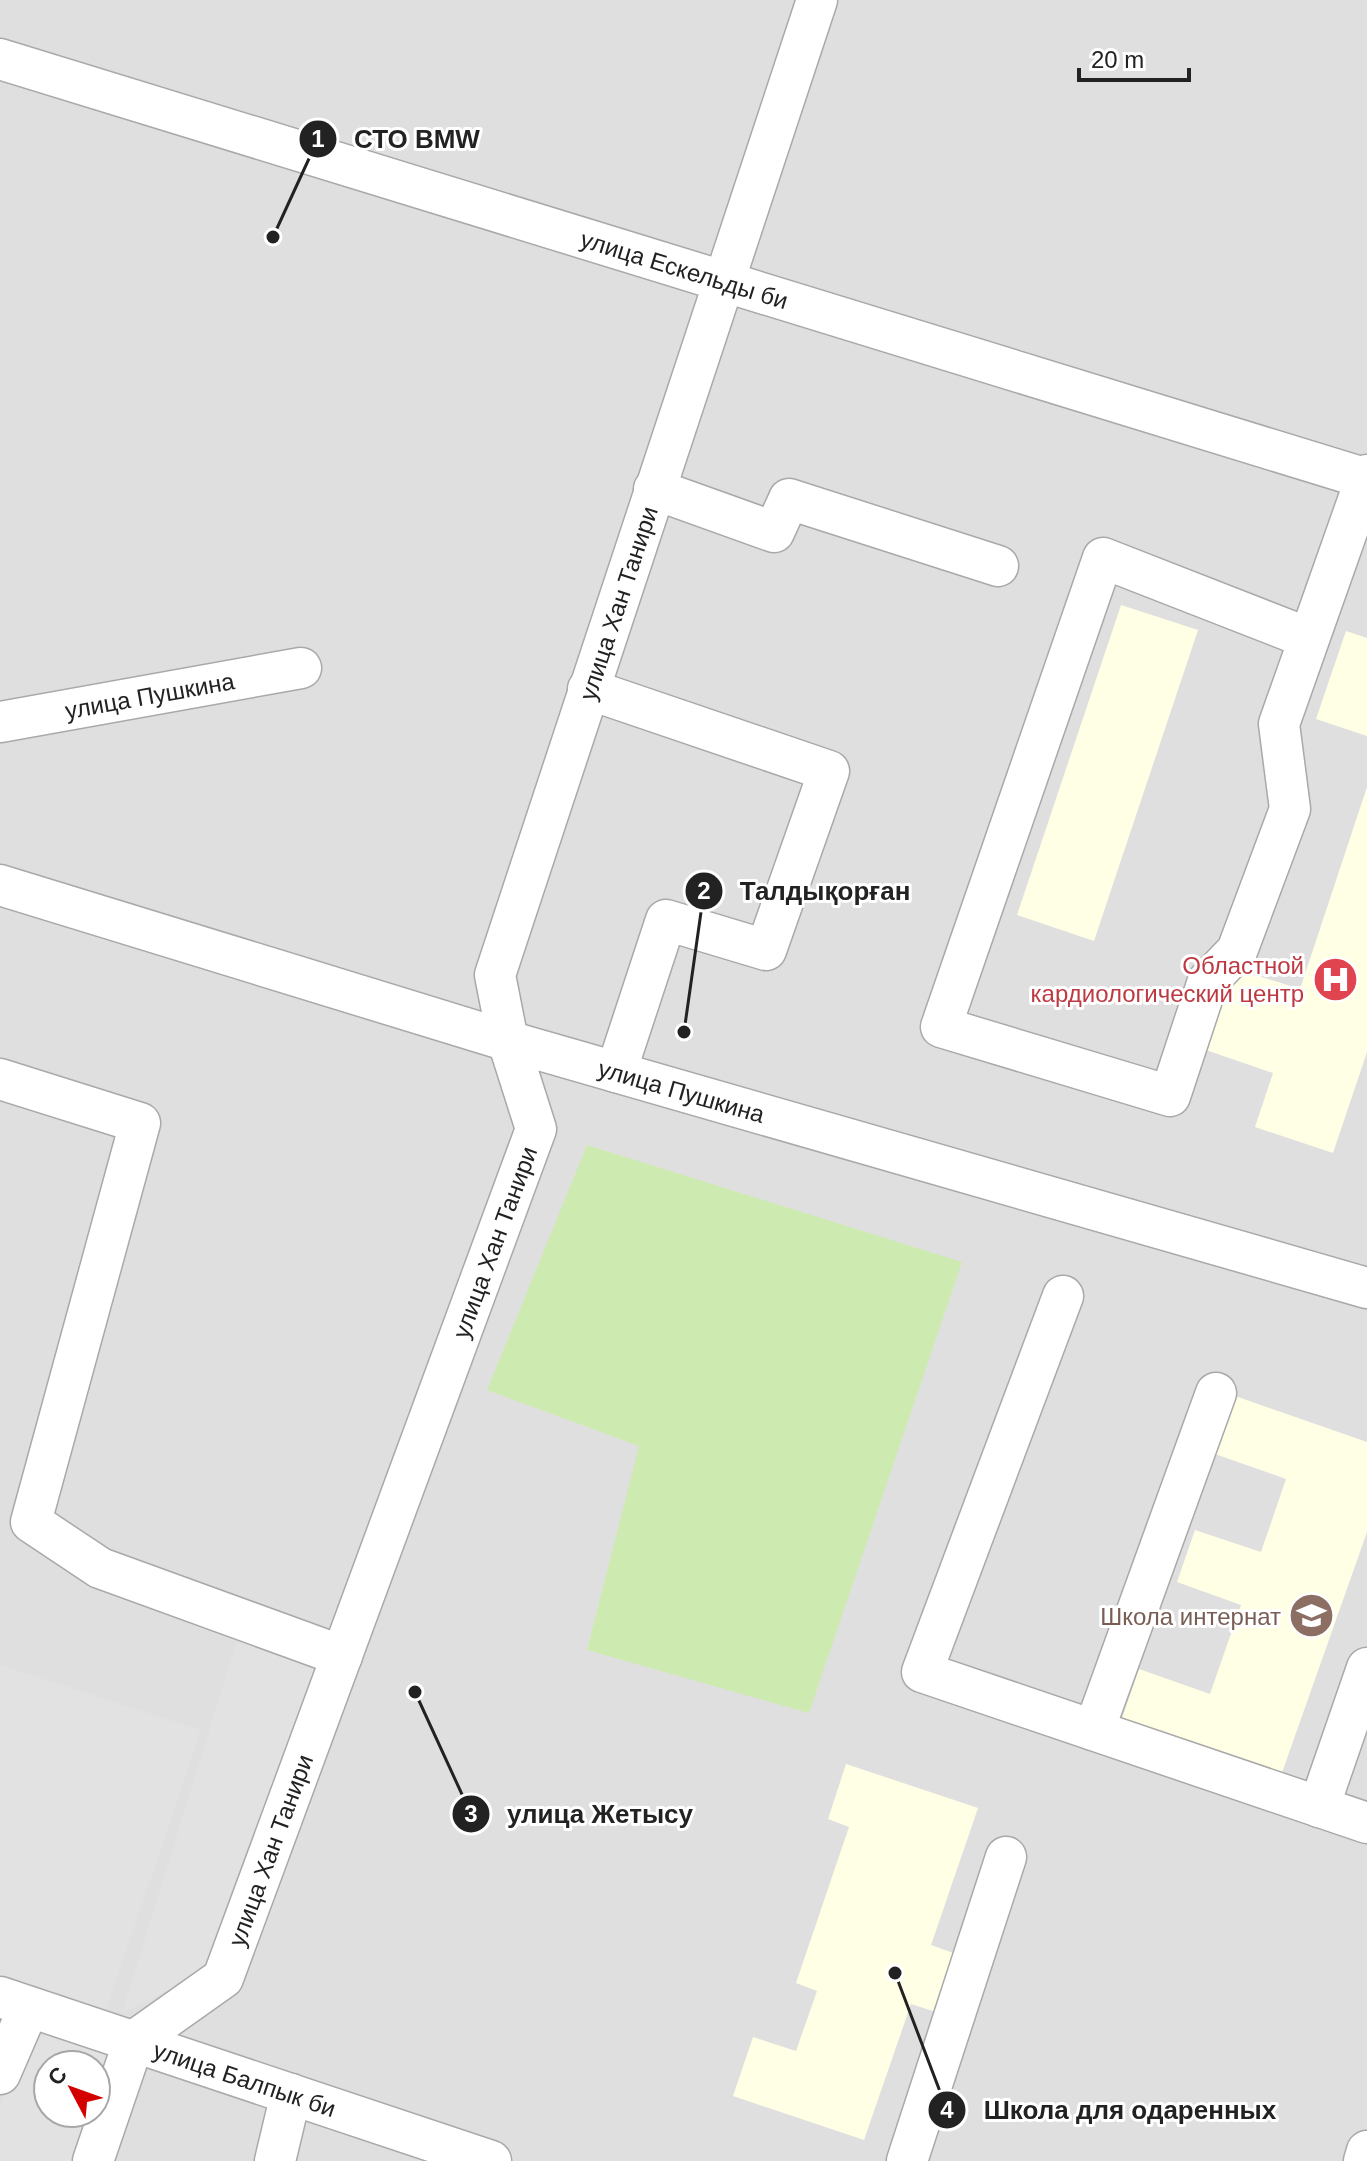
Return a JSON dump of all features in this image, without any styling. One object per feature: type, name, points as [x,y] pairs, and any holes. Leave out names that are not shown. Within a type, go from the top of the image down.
[{"type":"street","name":"улица Хан Танири","points":[[134,2041],[223,1978],[536,1129],[508,1041],[495,975],[817,0]]},
{"type":"street","name":"улица Ескельды би","points":[[0,59],[1366,477]]},
{"type":"street","points":[[1308,638],[1103,558],[941,1027],[1170,1096],[1208,981],[1237,951],[1290,809],[1279,724],[1366,477]]},
{"type":"street","points":[[654,489],[774,532],[789,499],[998,566]]},
{"type":"street","name":"улица Пушкина","points":[[0,722],[301,668]]},
{"type":"street","points":[[588,689],[829,771],[766,950],[666,920],[616,1072]]},
{"type":"street","name":"улица Пушкина","points":[[0,885],[508,1041],[1367,1288]]},
{"type":"street","points":[[0,1079],[140,1123],[31,1522],[100,1568],[342,1656]]},
{"type":"street","points":[[1063,1296],[922,1672],[1367,1823]]},
{"type":"street","points":[[1094,1730],[1216,1393]]},
{"type":"street","points":[[1319,1807],[1367,1668]]},
{"type":"street","points":[[907,2161],[1006,1857]]},
{"type":"street","points":[[0,2074],[15,2002]]},
{"type":"street","name":"улица Балпык би","points":[[15,2002],[491,2161]]},
{"type":"street","points":[[93,2161],[134,2041]]},
{"type":"street","points":[[275,2161],[291,2094]]},
{"type":"street","points":[[1364,2161],[1367,2151]]},
{"type":"shaded area","points":[[0,0],[1367,0],[1367,2161],[0,2161]]},
{"type":"shaded area","points":[[1121,605],[1198,630],[1094,941],[1017,915]]},
{"type":"shaded area","points":[[1346,631],[1367,638],[1367,736],[1316,719]]},
{"type":"shaded area","name":"Областной кардиологический центр","points":[[1367,787],[1367,1052],[1333,1153],[1255,1127],[1273,1073],[1206,1050],[1233,968],[1300,989]]},
{"type":"shaded area","points":[[1235,1396],[1367,1442],[1367,1532],[1278,1784],[1119,1727],[1139,1669],[1210,1694],[1241,1605],[1177,1582],[1195,1530],[1261,1552],[1286,1479],[1215,1454]]},
{"type":"shaded area","points":[[241,1627],[326,1664],[205,1972],[122,2013]]},
{"type":"shaded area","points":[[0,1665],[201,1730],[105,2014],[0,1982]]},
{"type":"shaded area","points":[[846,1764],[978,1808],[931,1945],[956,1954],[936,2012],[911,2004],[864,2140],[733,2096],[753,2037],[796,2051],[817,1991],[796,1983],[849,1827],[828,1819]]},
{"type":"shaded area","points":[[37,2021],[120,2047],[112,2070],[112,2049],[32,2049],[32,2129],[92,2129],[81,2161],[0,2161],[0,2105]]},
{"type":"green space","points":[[587,1145],[962,1262],[809,1713],[587,1650],[639,1446],[487,1390]]},
{"type":"place","name":"СТО BMW","points":[[273,237]]},
{"type":"place","name":"Областной кардиологический центр","points":[[1335,979]]},
{"type":"place","name":"Талдықорған","points":[[684,1032]]},
{"type":"place","name":"Школа интернат","points":[[1312,1616]]},
{"type":"place","name":"улица Жетысу","points":[[415,1692]]},
{"type":"place","name":"Школа для одаренных","points":[[895,1973]]}]
